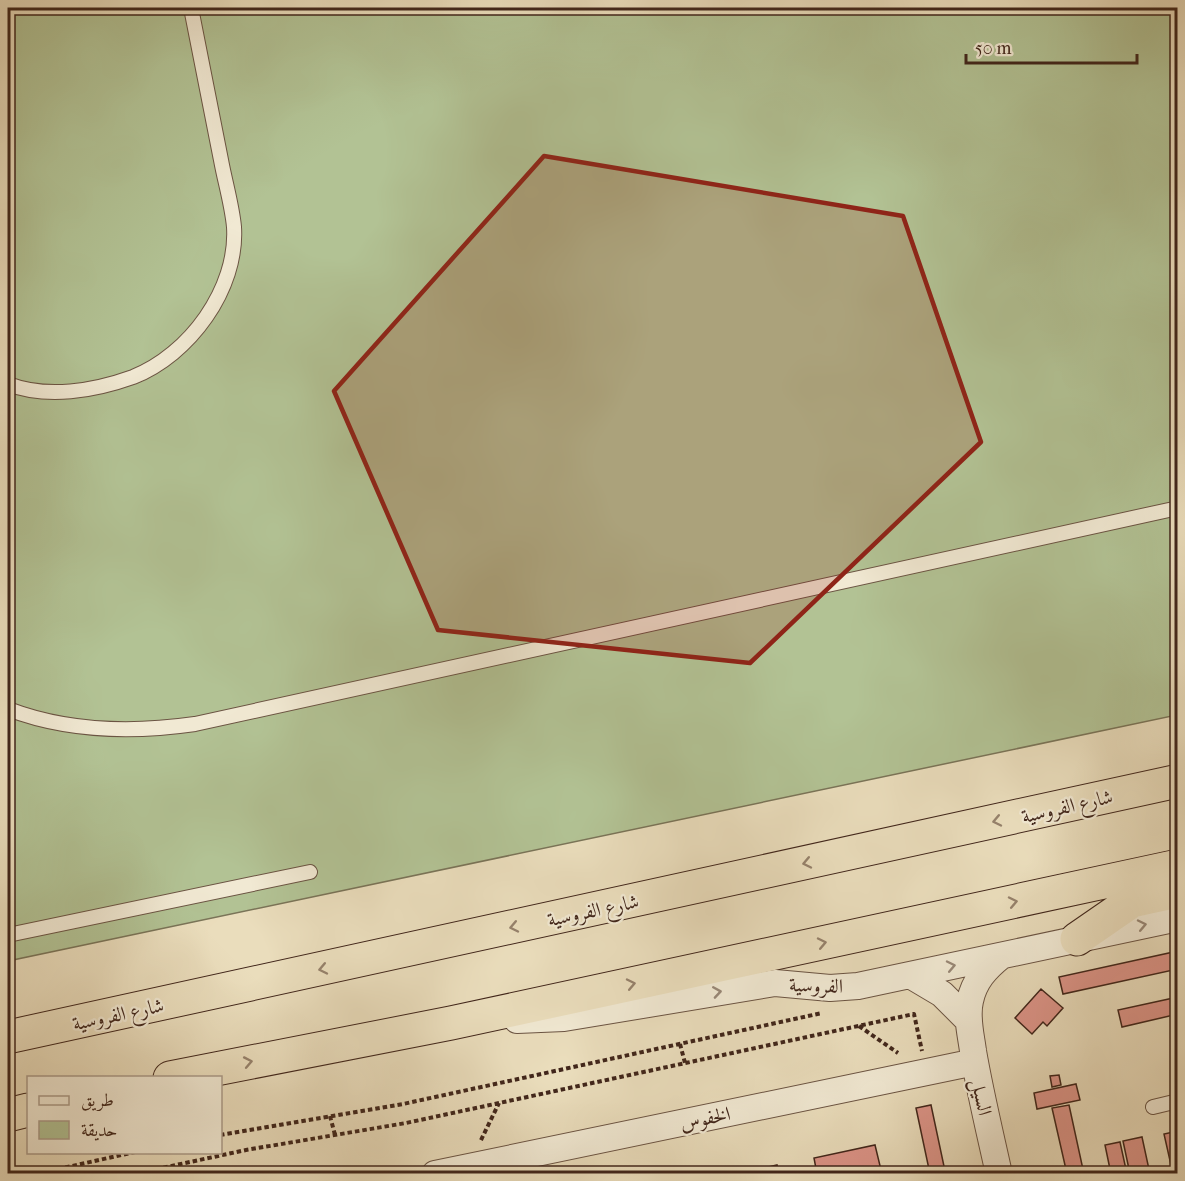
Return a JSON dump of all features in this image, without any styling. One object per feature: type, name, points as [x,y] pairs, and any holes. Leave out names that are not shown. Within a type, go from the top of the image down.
[{"type":"highway","name":"شارع الفروسية","points":[[8,1037],[1178,781]]},
{"type":"highway","points":[[175,1076],[451,1023],[1178,866]]},
{"type":"highway","points":[[1077,939],[1132,901],[1178,891]]},
{"type":"highway","points":[[8,1115],[27,1110]]},
{"type":"street","name":"الفروسية","points":[[451,1023],[564,1018],[775,983],[830,988],[858,986],[1178,918]]},
{"type":"street","name":"السيل","points":[[999,1173],[968,1020],[970,1001],[976,983],[986,968],[1000,956]]},
{"type":"street","points":[[910,975],[942,994],[968,1020]]},
{"type":"street","name":"الخفوس","points":[[435,1173],[975,1062]]},
{"type":"lane","points":[[8,384],[32,390],[77,391],[136,376],[153,367],[185,343],[200,327],[221,290],[228,270],[234,227],[191,8]]},
{"type":"lane","points":[[8,709],[51,722],[87,728],[159,729],[195,724],[1178,508]]},
{"type":"lane","points":[[8,935],[310,872]]},
{"type":"lane","points":[[1153,1107],[1178,1101]]},
{"type":"path","points":[[222,1135],[403,1104],[830,1011]]},
{"type":"path","points":[[134,1173],[246,1150],[406,1123],[914,1014],[926,1072]]},
{"type":"path","points":[[859,1026],[926,1072]]},
{"type":"path","points":[[680,1044],[685,1063]]},
{"type":"path","points":[[468,1167],[499,1103]]},
{"type":"path","points":[[330,1116],[335,1135]]},
{"type":"path","points":[[36,1173],[126,1154]]},
{"type":"highlighted area","points":[[544,156],[903,216],[981,442],[750,663],[438,630],[334,391]]},
{"type":"green space","points":[[8,8],[1177,8],[1177,715],[8,961]]},
{"type":"building","points":[[1178,951],[1178,969],[1063,994],[1059,977]]},
{"type":"building","points":[[1041,989],[1063,1008],[1047,1026],[1043,1022],[1032,1034],[1015,1018]]},
{"type":"building","points":[[1178,997],[1178,1014],[1122,1027],[1118,1010]]},
{"type":"building","points":[[1059,1075],[1061,1085],[1052,1087],[1050,1076]]},
{"type":"building","points":[[1076,1084],[1080,1100],[1037,1109],[1034,1093]]},
{"type":"building","points":[[931,1105],[945,1171],[936,1174],[930,1174],[916,1108]]},
{"type":"building","points":[[1069,1105],[1084,1174],[1067,1174],[1052,1108]]},
{"type":"building","points":[[1178,1131],[1178,1174],[1173,1174],[1164,1134]]},
{"type":"building","points":[[1142,1137],[1150,1174],[1130,1174],[1123,1141]]},
{"type":"building","points":[[1120,1142],[1127,1174],[1111,1174],[1105,1145]]},
{"type":"building","points":[[875,1145],[882,1174],[817,1174],[814,1158]]},
{"type":"building","points":[[777,1165],[779,1174],[738,1174]]}]
